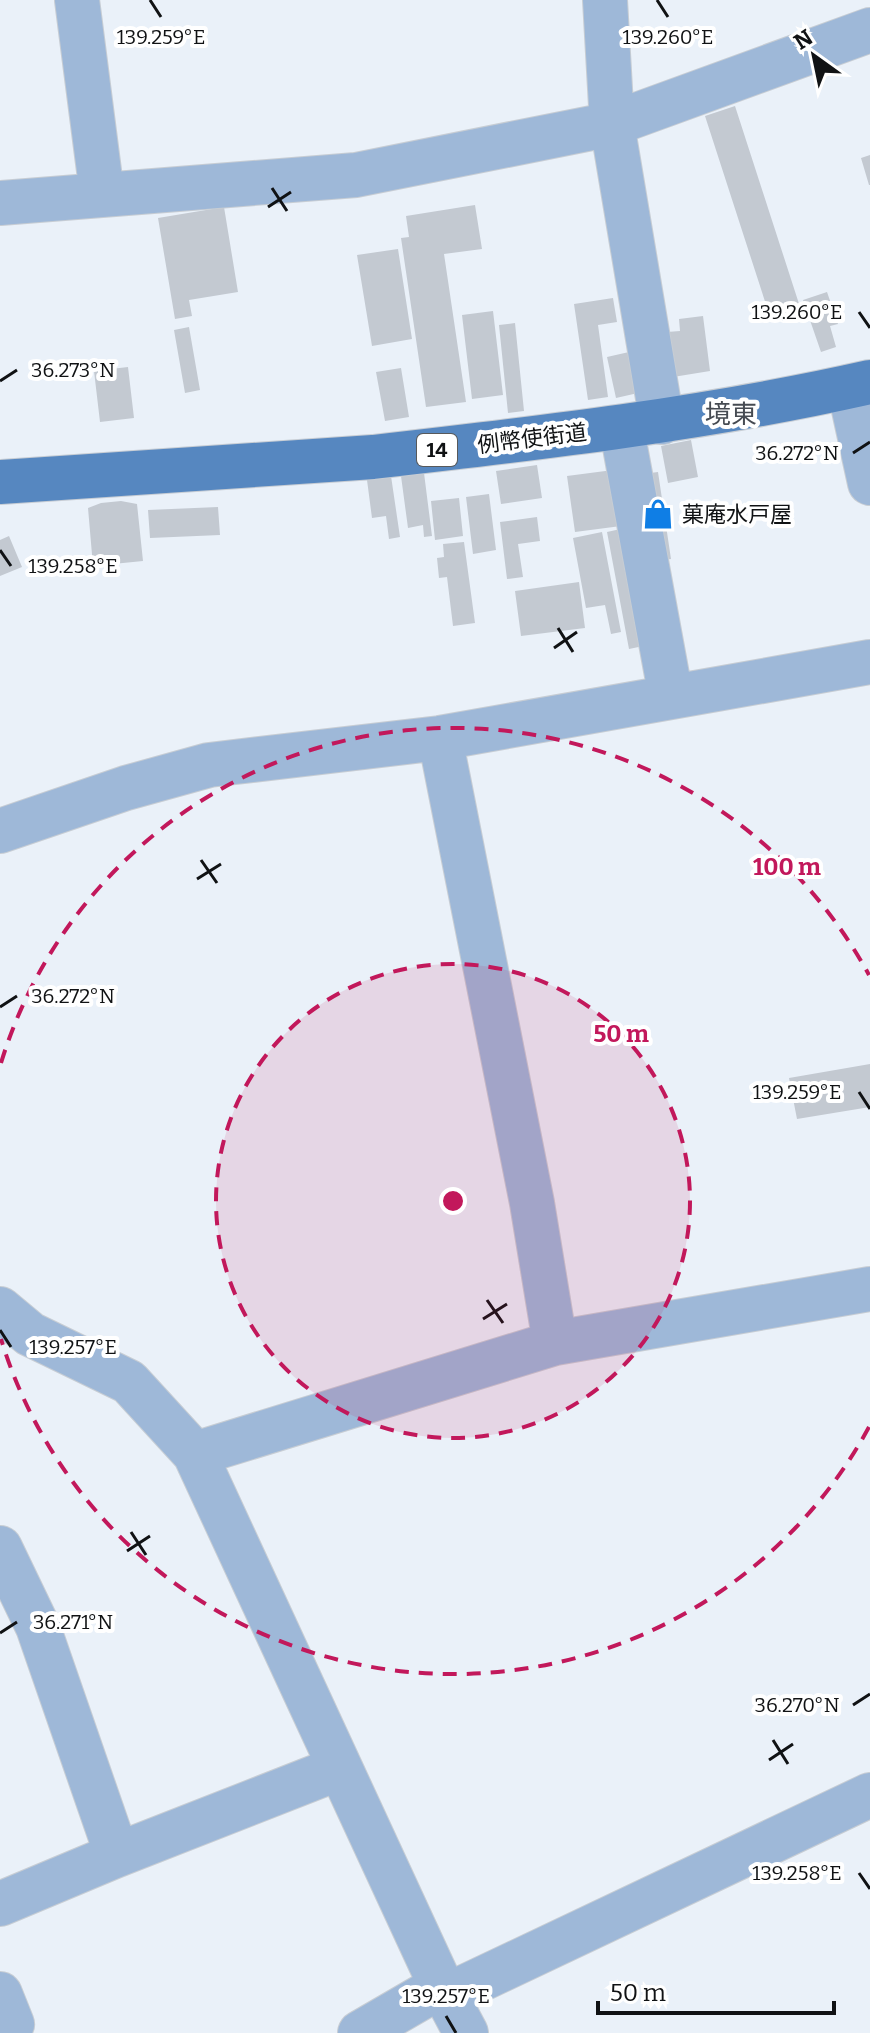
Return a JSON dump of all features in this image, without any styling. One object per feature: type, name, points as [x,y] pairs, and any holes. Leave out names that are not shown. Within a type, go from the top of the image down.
[{"type":"main road","name":"例幣使街道","points":[[0,482],[373,457],[662,422],[859,385]]},
{"type":"street","points":[[77,0],[102,194]]},
{"type":"street","points":[[605,0],[612,124],[662,422]]},
{"type":"street","points":[[0,203],[356,175],[612,124],[870,30]]},
{"type":"street","points":[[859,385],[870,483]]},
{"type":"street","points":[[625,447],[671,697]]},
{"type":"street","points":[[0,831],[126,788],[209,765],[440,738],[870,662]]},
{"type":"street","points":[[440,738],[532,1203],[555,1343]]},
{"type":"street","points":[[195,1454],[555,1343],[870,1289]]},
{"type":"street","points":[[10,1333],[129,1382],[195,1454],[451,2005]]},
{"type":"street","points":[[0,1548],[38,1627],[117,1855]]},
{"type":"street","points":[[0,1904],[339,1768]]},
{"type":"street","points":[[360,2033],[451,2005],[870,1795]]},
{"type":"street","points":[[0,1994],[12,2024],[5,2033]]},
{"type":"building","points":[[735,106],[801,310],[771,320],[705,116]]},
{"type":"building","points":[[870,155],[870,185],[869,185],[861,158]]},
{"type":"building","points":[[475,205],[482,249],[444,254],[466,402],[426,407],[401,238],[409,237],[406,216]]},
{"type":"building","points":[[224,207],[238,292],[189,300],[192,316],[175,319],[158,218]]},
{"type":"building","points":[[398,249],[412,339],[372,346],[357,255]]},
{"type":"building","points":[[827,292],[838,324],[830,326],[836,347],[821,352],[803,300]]},
{"type":"building","points":[[613,298],[617,322],[598,325],[608,397],[588,400],[574,304]]},
{"type":"building","points":[[493,311],[503,395],[472,399],[462,315]]},
{"type":"building","points":[[703,316],[710,371],[673,377],[667,332],[680,331],[679,319]]},
{"type":"building","points":[[515,323],[524,411],[508,413],[499,325]]},
{"type":"building","points":[[189,327],[200,390],[185,393],[174,330]]},
{"type":"building","points":[[629,352],[638,393],[616,398],[607,357]]},
{"type":"building","points":[[128,367],[134,418],[100,422],[94,371]]},
{"type":"building","points":[[401,368],[409,417],[385,421],[376,372]]},
{"type":"building","points":[[691,440],[698,477],[668,483],[661,446]]},
{"type":"building","points":[[537,465],[542,498],[501,504],[496,471]]},
{"type":"building","points":[[613,470],[621,526],[575,532],[567,476]]},
{"type":"building","points":[[658,472],[671,559],[656,561],[643,474]]},
{"type":"building","points":[[424,473],[432,536],[424,537],[423,525],[408,528],[401,476]]},
{"type":"building","points":[[391,476],[400,537],[389,539],[386,516],[372,518],[367,480]]},
{"type":"building","points":[[489,494],[496,550],[473,554],[466,497]]},
{"type":"building","points":[[459,498],[463,536],[435,540],[431,501]]},
{"type":"building","points":[[121,501],[137,504],[143,561],[93,566],[88,508]]},
{"type":"building","points":[[218,507],[220,535],[150,538],[148,510]]},
{"type":"building","points":[[537,517],[540,541],[518,544],[523,577],[507,579],[500,522]]},
{"type":"building","points":[[625,528],[653,644],[629,649],[607,532]]},
{"type":"building","points":[[602,532],[621,632],[611,634],[605,605],[586,608],[573,538]]},
{"type":"building","points":[[9,536],[22,567],[0,576],[0,540]]},
{"type":"building","points":[[464,542],[475,623],[453,626],[447,577],[439,578],[437,558],[444,557],[443,544]]},
{"type":"building","points":[[579,582],[585,628],[521,636],[515,591]]},
{"type":"building","points":[[870,1064],[870,1107],[797,1119],[789,1078]]},
{"type":"place","name":"菓庵水戸屋","points":[[658,514]]},
{"type":"district","name":"境東","points":[[731,414]]}]
